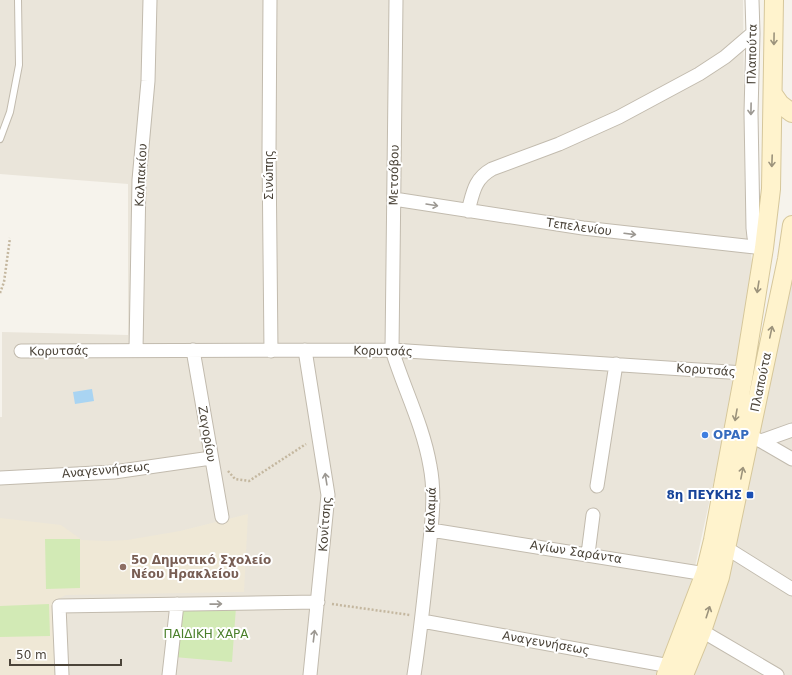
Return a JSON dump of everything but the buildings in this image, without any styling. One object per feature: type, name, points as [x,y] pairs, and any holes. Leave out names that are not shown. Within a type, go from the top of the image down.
[{"type":"main road","name":"Πλαπούτα","points":[[720,544],[744,373],[764,248],[771,189],[774,0]]},
{"type":"main road","points":[[773,94],[780,104],[792,113]]},
{"type":"main road","name":"Πλαπούτα","points":[[679,673],[712,575],[720,544],[755,438],[792,225]]},
{"type":"main road","name":"Πλαπούτα","points":[[679,673],[702,631],[712,575]]},
{"type":"street","name":"Καλπακίου","points":[[136,350],[139,180],[148,81],[150,0]]},
{"type":"street","name":"Σινώπης","points":[[270,0],[269,152],[271,351]]},
{"type":"street","name":"Μετσόβου","points":[[392,350],[396,0]]},
{"type":"street","name":"Πλαπούτα","points":[[752,0],[753,33],[751,113],[753,228],[754,237],[764,248]]},
{"type":"street","points":[[468,211],[476,182],[482,174],[559,144],[619,117],[699,74],[725,57],[753,33]]},
{"type":"street","name":"Τεπελενίου","points":[[394,199],[583,228],[764,248]]},
{"type":"street","name":"Ζαγορίου","points":[[193,350],[222,517]]},
{"type":"street","name":"Κονίτσης","points":[[305,350],[328,495],[310,675]]},
{"type":"street","name":"Κορυτσάς","points":[[21,351],[392,350],[744,373]]},
{"type":"street","name":"Καλαμά","points":[[392,350],[398,371],[411,398],[430,465],[433,483],[431,530],[422,618],[414,675]]},
{"type":"street","points":[[597,486],[616,364]]},
{"type":"street","points":[[755,438],[792,430]]},
{"type":"street","points":[[755,438],[792,459]]},
{"type":"street","name":"Αναγεννήσεως","points":[[0,478],[114,472],[211,458]]},
{"type":"street","points":[[588,554],[593,515]]},
{"type":"street","name":"Αγίων Σαράντα","points":[[431,530],[712,575]]},
{"type":"street","points":[[720,544],[792,588]]},
{"type":"street","points":[[62,675],[59,606],[318,602]]},
{"type":"street","points":[[169,675],[176,604]]},
{"type":"street","name":"Αναγεννήσεως","points":[[422,618],[679,673]]},
{"type":"street","points":[[702,631],[778,675]]},
{"type":"lane","points":[[0,139],[10,112],[19,65],[18,0]]},
{"type":"path","points":[[0,293],[4,282],[10,238]]},
{"type":"path","points":[[211,458],[224,466],[234,479],[249,481],[296,450],[319,438]]},
{"type":"path","points":[[318,602],[422,618]]},
{"type":"shaded area","points":[[0,0],[743,0],[745,196],[752,263],[735,384],[697,558],[687,599],[660,675],[0,675],[0,417],[2,417],[2,332],[128,335],[128,184],[0,174]]},
{"type":"shaded area","points":[[792,273],[792,675],[692,675],[715,622],[760,432]]},
{"type":"shaded area","name":"5ο Δημοτικό Σχολείο Νέου Ηρακλείου","points":[[248,514],[244,592],[66,595],[54,601],[55,675],[0,675],[0,518],[61,525],[82,540],[108,541],[127,540],[180,531]]},
{"type":"green space","points":[[45,539],[80,539],[80,588],[46,589]]},
{"type":"green space","points":[[49,604],[50,636],[0,637],[0,606]]},
{"type":"green space","name":"ΠΑΙΔΙΚΗ ΧΑΡΑ","points":[[236,607],[232,662],[174,657],[179,608]]},
{"type":"water","points":[[92,389],[94,401],[75,404],[73,392]]},
{"type":"place","name":"OPAP","points":[[705,435]]},
{"type":"place","name":"8η ΠΕΥΚΗΣ","points":[[750,495]]},
{"type":"place","name":"5ο Δημοτικό Σχολείο Νέου Ηρακλείου","points":[[123,567]]}]
